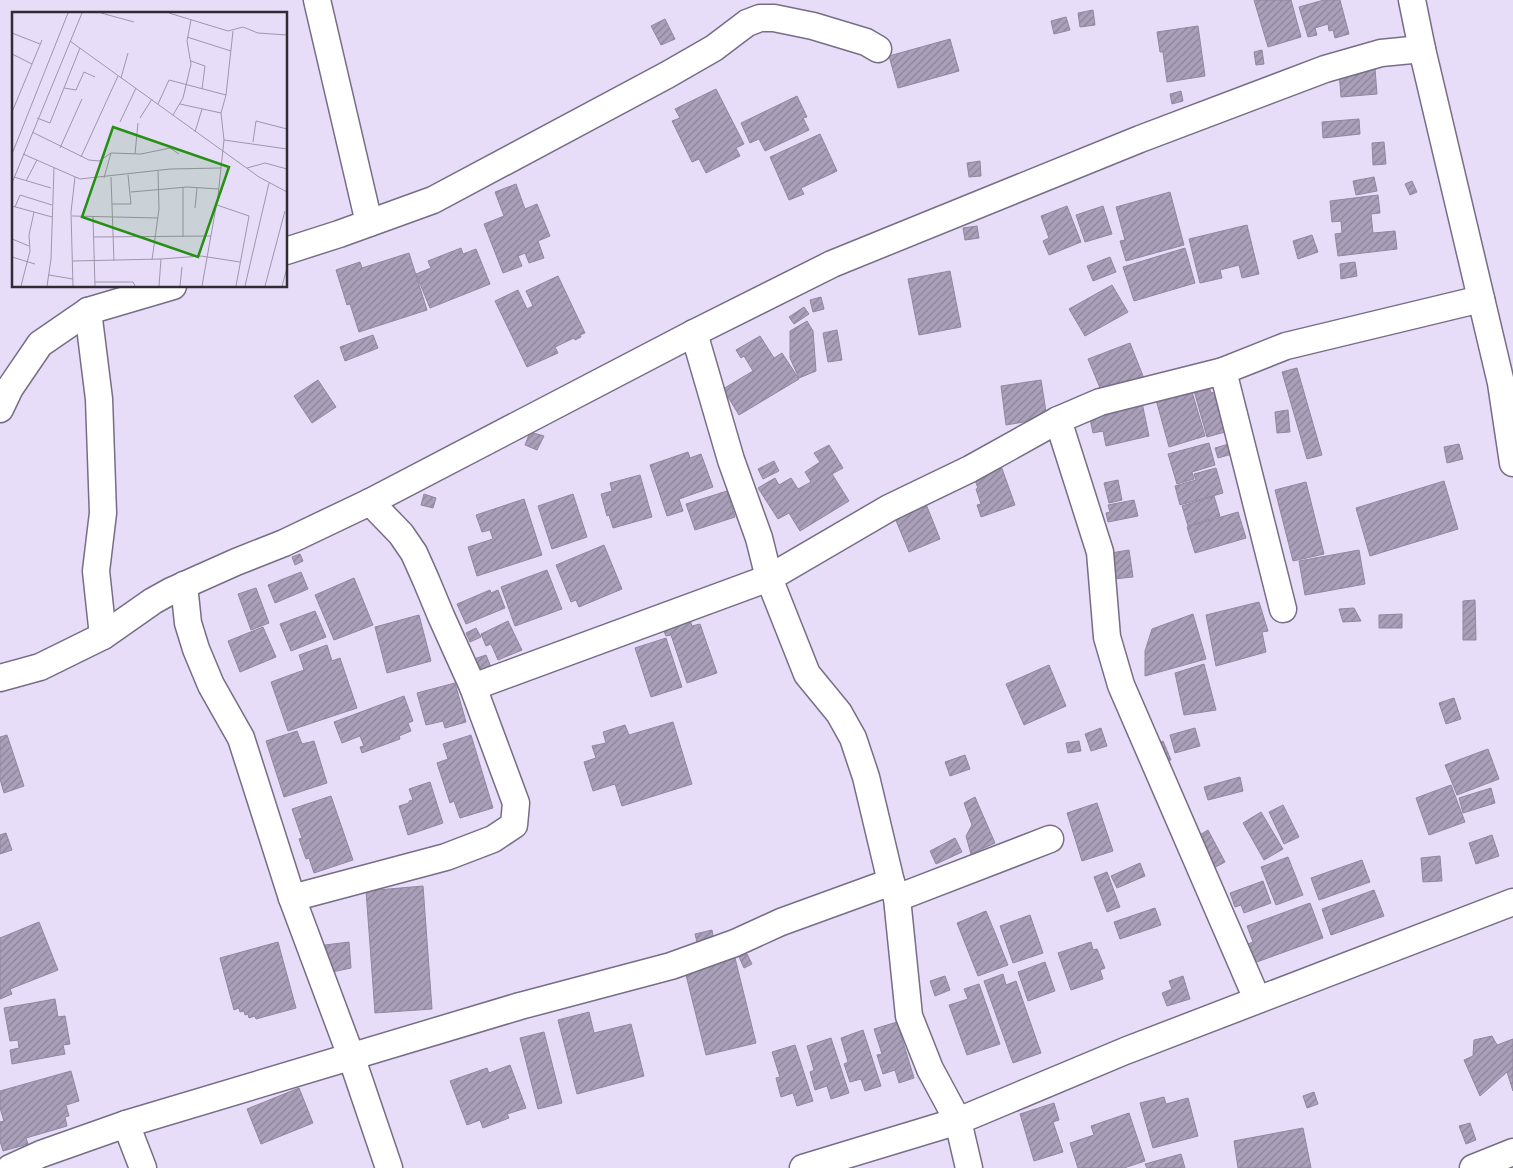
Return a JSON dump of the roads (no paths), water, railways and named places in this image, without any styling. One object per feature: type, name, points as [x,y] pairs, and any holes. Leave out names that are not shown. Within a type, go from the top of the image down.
[{"type":"street","points":[[317,0],[369,223]]},
{"type":"street","points":[[1412,0],[1502,383],[1513,463]]},
{"type":"street","points":[[288,249],[433,200],[667,75],[714,48],[747,24],[760,18],[774,18],[812,26],[866,42],[878,49]]},
{"type":"street","points":[[0,678],[40,667],[103,636],[153,601],[236,562],[284,543],[370,502],[694,333],[832,264],[1140,139],[1324,69],[1381,53],[1422,49]]},
{"type":"street","points":[[0,409],[10,388],[40,344],[88,312],[166,288]]},
{"type":"street","points":[[474,687],[769,578],[889,508],[970,469],[1058,420],[1100,402],[1223,371],[1286,346],[1481,299]]},
{"type":"street","points":[[88,312],[99,399],[103,514],[96,571],[103,636]]},
{"type":"street","points":[[694,333],[731,460],[759,538],[769,578],[807,674],[838,712],[853,738],[866,777],[894,890],[909,1016],[930,1070],[958,1122],[969,1168]]},
{"type":"street","points":[[1223,371],[1283,609]]},
{"type":"street","points":[[1058,420],[1100,552],[1107,637],[1120,685],[1257,999]]},
{"type":"street","points":[[292,898],[446,857],[493,839],[514,825],[516,803],[474,687],[414,553],[401,534],[370,502]]},
{"type":"street","points":[[184,586],[188,623],[196,649],[211,685],[241,738],[292,898],[351,1056],[388,1168]]},
{"type":"street","points":[[10,1168],[41,1154],[126,1124],[520,1006],[671,966],[735,943],[781,922],[894,890],[1050,838]]},
{"type":"street","points":[[803,1168],[958,1122],[1125,1051],[1513,902]]},
{"type":"street","points":[[126,1124],[143,1168]]},
{"type":"street","points":[[1473,1168],[1513,1152]]}]
